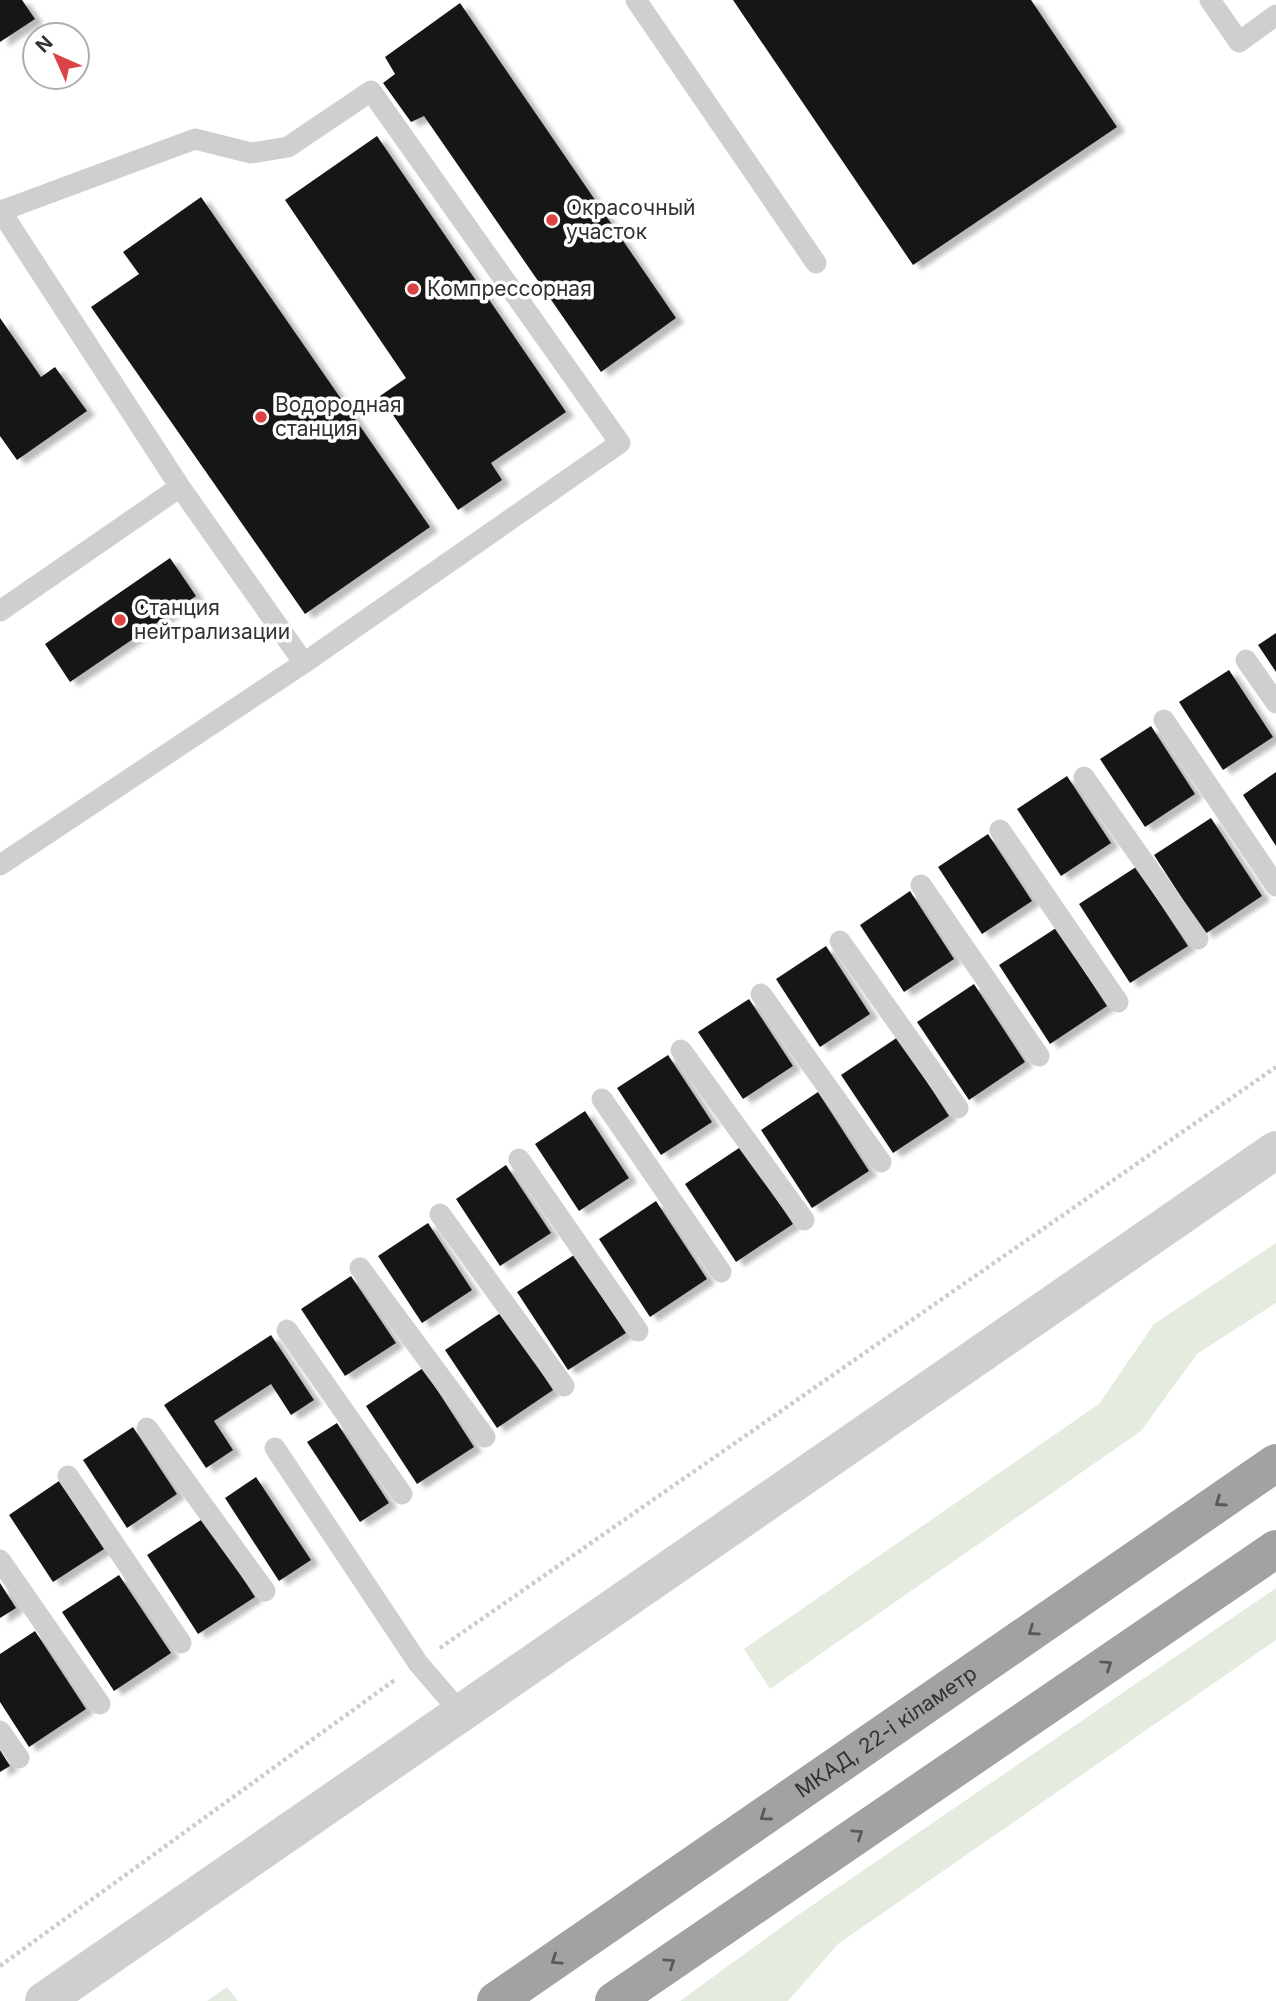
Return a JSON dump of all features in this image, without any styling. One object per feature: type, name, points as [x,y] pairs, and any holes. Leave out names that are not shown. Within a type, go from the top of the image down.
[{"type":"highway","name":"МКАД, 22-і кіламетр","points":[[496,2001],[1276,1463]]},
{"type":"highway","points":[[614,2001],[1276,1549]]},
{"type":"street","points":[[44,2001],[1276,1150]]},
{"type":"lane","points":[[636,0],[816,264]]},
{"type":"lane","points":[[1210,0],[1239,42],[1276,15]]},
{"type":"lane","points":[[0,865],[304,663],[620,443],[371,91],[288,147],[251,153],[195,139],[0,210],[180,487],[304,663]]},
{"type":"lane","points":[[0,611],[180,487]]},
{"type":"lane","points":[[1246,660],[1276,703]]},
{"type":"lane","points":[[1164,720],[1276,886]]},
{"type":"lane","points":[[1084,777],[1198,939]]},
{"type":"lane","points":[[1000,830],[1118,1002]]},
{"type":"lane","points":[[921,886],[1039,1056]]},
{"type":"lane","points":[[840,941],[958,1108]]},
{"type":"lane","points":[[761,994],[881,1162]]},
{"type":"lane","points":[[681,1050],[804,1220]]},
{"type":"lane","points":[[602,1099],[721,1272]]},
{"type":"lane","points":[[519,1159],[638,1331]]},
{"type":"lane","points":[[440,1214],[564,1386]]},
{"type":"lane","points":[[360,1268],[485,1437]]},
{"type":"lane","points":[[287,1330],[402,1494]]},
{"type":"lane","points":[[147,1428],[265,1591]]},
{"type":"lane","points":[[275,1448],[418,1663],[460,1712]]},
{"type":"lane","points":[[68,1476],[181,1643]]},
{"type":"lane","points":[[0,1560],[100,1704]]},
{"type":"lane","points":[[0,1731],[19,1758]]},
{"type":"path","points":[[0,1966],[418,1663],[1276,1067]]},
{"type":"shaded area","points":[[1276,1243],[1276,1303],[1197,1354],[1141,1431],[770,1689],[744,1649],[1099,1404],[1154,1324]]},
{"type":"shaded area","points":[[1276,1588],[1276,1640],[838,1944],[788,2001],[680,2001],[798,1915]]},
{"type":"shaded area","points":[[227,1987],[238,2001],[207,2001]]},
{"type":"building","points":[[0,0],[22,0],[35,19],[21,21],[21,28],[0,42]]},
{"type":"building","points":[[733,0],[1031,0],[1117,127],[913,265]]},
{"type":"building","name":"Окрасочный участок","points":[[460,3],[676,318],[601,372],[424,116],[411,122],[383,83],[395,74],[385,57]]},
{"type":"building","name":"Компрессорная","points":[[377,136],[566,412],[491,463],[502,480],[458,510],[380,396],[406,378],[285,200]]},
{"type":"building","name":"Водородная станция","points":[[201,197],[430,527],[305,614],[91,307],[139,274],[123,252]]},
{"type":"building","points":[[0,318],[41,377],[55,367],[87,411],[17,460],[0,436]]},
{"type":"building","name":"Станция нейтрализации","points":[[170,558],[196,596],[70,682],[45,644]]},
{"type":"building","points":[[1276,633],[1276,672],[1258,645]]},
{"type":"building","points":[[1229,670],[1273,737],[1223,770],[1179,702]]},
{"type":"building","points":[[1151,726],[1195,794],[1145,827],[1100,759]]},
{"type":"building","points":[[1276,772],[1276,846],[1243,795]]},
{"type":"building","points":[[1067,776],[1111,843],[1061,876],[1017,809]]},
{"type":"building","points":[[1211,818],[1262,896],[1205,934],[1154,855]]},
{"type":"building","points":[[988,834],[1032,901],[982,934],[938,867]]},
{"type":"building","points":[[1136,867],[1188,946],[1130,983],[1079,904]]},
{"type":"building","points":[[910,891],[954,959],[904,992],[860,925]]},
{"type":"building","points":[[1056,928],[1107,1006],[1050,1044],[999,965]]},
{"type":"building","points":[[826,946],[870,1014],[820,1047],[776,979]]},
{"type":"building","points":[[974,984],[1025,1062],[969,1100],[917,1022]]},
{"type":"building","points":[[749,999],[793,1066],[743,1099],[698,1032]]},
{"type":"building","points":[[898,1037],[949,1116],[893,1153],[841,1075]]},
{"type":"building","points":[[668,1055],[712,1122],[661,1155],[617,1088]]},
{"type":"building","points":[[818,1092],[869,1171],[812,1208],[761,1130]]},
{"type":"building","points":[[585,1111],[629,1178],[579,1211],[535,1144]]},
{"type":"building","points":[[742,1146],[793,1224],[736,1262],[685,1184]]},
{"type":"building","points":[[506,1165],[551,1233],[500,1266],[456,1199]]},
{"type":"building","points":[[656,1201],[707,1279],[650,1317],[599,1239]]},
{"type":"building","points":[[428,1223],[472,1290],[422,1323],[378,1256]]},
{"type":"building","points":[[574,1255],[626,1333],[568,1370],[517,1292]]},
{"type":"building","points":[[351,1276],[396,1343],[345,1376],[301,1309]]},
{"type":"building","points":[[502,1312],[553,1390],[497,1428],[445,1350]]},
{"type":"building","points":[[271,1335],[314,1400],[291,1415],[271,1384],[214,1421],[233,1450],[206,1468],[164,1405]]},
{"type":"building","points":[[423,1368],[474,1447],[417,1484],[366,1406]]},
{"type":"building","points":[[337,1423],[389,1503],[360,1522],[307,1442]]},
{"type":"building","points":[[133,1427],[177,1494],[127,1528],[83,1460]]},
{"type":"building","points":[[256,1477],[311,1560],[279,1581],[225,1498]]},
{"type":"building","points":[[59,1481],[104,1549],[53,1582],[9,1515]]},
{"type":"building","points":[[204,1518],[255,1597],[198,1634],[147,1555]]},
{"type":"building","points":[[119,1575],[171,1653],[114,1691],[62,1612]]},
{"type":"building","points":[[0,1583],[16,1608],[0,1618]]},
{"type":"building","points":[[35,1631],[86,1709],[29,1747],[0,1702],[0,1654]]},
{"type":"building","points":[[0,1750],[10,1766],[0,1772]]},
{"type":"place","name":"Окрасочный участок","points":[[552,220]]},
{"type":"place","name":"Компрессорная","points":[[413,289]]},
{"type":"place","name":"Водородная станция","points":[[261,417]]},
{"type":"place","name":"Станция нейтрализации","points":[[120,620]]}]
